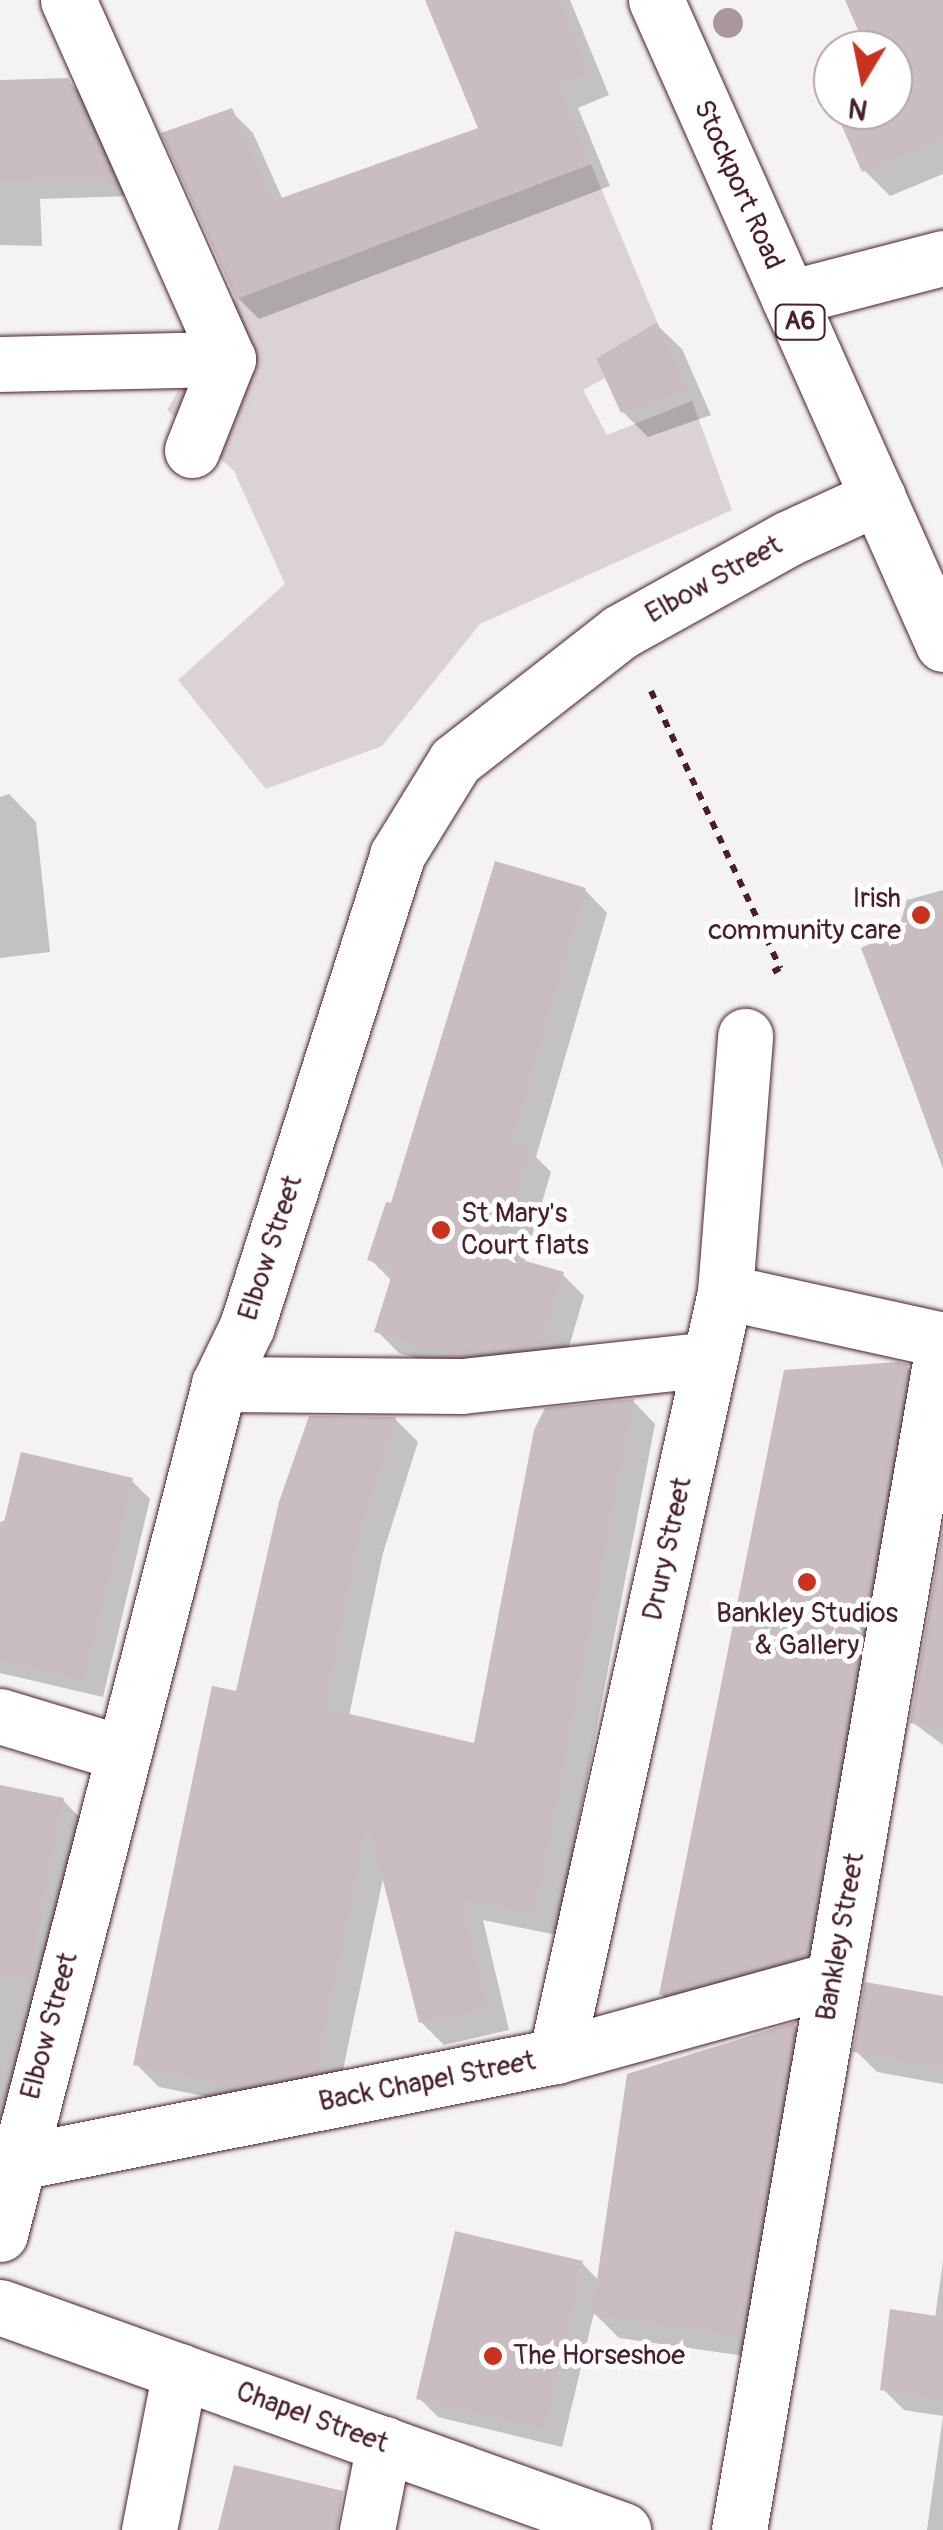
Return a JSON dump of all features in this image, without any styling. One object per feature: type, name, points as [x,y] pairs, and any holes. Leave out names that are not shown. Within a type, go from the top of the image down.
[{"type":"main road","points":[[68,0],[228,359],[192,450]]},
{"type":"main road","name":"Stockport Road","points":[[656,0],[943,644]]},
{"type":"main road","points":[[789,298],[943,258]]},
{"type":"main road","points":[[0,364],[228,359]]},
{"type":"main road","name":"Elbow Street","points":[[0,2234],[14,2163],[219,1384],[248,1326],[396,855],[455,761],[620,632],[789,538],[878,497]]},
{"type":"main road","name":"Drury Street","points":[[556,2056],[725,1292],[745,1036]]},
{"type":"main road","points":[[725,1292],[943,1342]]},
{"type":"main road","name":"Bankley Street","points":[[739,2530],[943,1342]]},
{"type":"main road","points":[[219,1384],[462,1386],[710,1360]]},
{"type":"main road","points":[[0,1716],[122,1753]]},
{"type":"main road","name":"Back Chapel Street","points":[[14,2163],[556,2056],[834,1979]]},
{"type":"main road","name":"Chapel Street","points":[[0,2307],[623,2530]]},
{"type":"main road","points":[[150,2530],[180,2371]]},
{"type":"main road","points":[[367,2530],[384,2444]]},
{"type":"path","points":[[620,632],[780,968],[746,986],[745,1036]]},
{"type":"shaded area","points":[[591,164],[657,322],[597,357],[605,378],[583,390],[607,435],[692,401],[732,510],[480,624],[382,746],[266,789],[178,680],[285,584],[234,471],[167,410],[231,301]]},
{"type":"building","points":[[425,0],[559,0],[589,73],[558,86],[591,164],[236,299],[161,133],[232,108],[273,201],[478,128]]},
{"type":"building","points":[[845,0],[943,0],[943,138],[862,172],[844,130],[913,130],[913,30],[858,30]]},
{"type":"building","points":[[68,78],[113,177],[0,181],[0,80]]},
{"type":"building","points":[[657,322],[688,390],[621,413],[596,358]]},
{"type":"building","points":[[495,861],[586,888],[512,1142],[531,1148],[498,1253],[564,1272],[541,1346],[453,1355],[374,1332],[394,1268],[367,1260],[386,1202],[391,1203]]},
{"type":"building","points":[[943,910],[943,1150],[938,1151],[861,948]]},
{"type":"building","name":"Bankley Studios & Gallery","points":[[908,1364],[806,1954],[659,1995],[784,1370]]},
{"type":"building","points":[[634,1399],[535,1914],[462,1899],[487,2008],[419,2023],[368,1821],[316,2072],[240,2087],[133,2065],[212,1686],[236,1691],[279,1502],[309,1416],[396,1417],[361,1529],[324,1708],[474,1743],[534,1430],[545,1408]]},
{"type":"building","points":[[21,1452],[133,1478],[84,1680],[0,1660],[0,1539]]},
{"type":"building","points":[[943,1529],[943,1727],[910,1723]]},
{"type":"building","points":[[0,1785],[64,1798],[28,1978],[0,1975]]},
{"type":"building","points":[[865,1982],[943,1996],[943,2068],[853,2052]]},
{"type":"building","points":[[795,2022],[741,2336],[592,2314],[627,2074]]},
{"type":"building","name":"The Horseshoe","points":[[455,2231],[583,2261],[544,2429],[416,2399]]},
{"type":"building","points":[[890,2309],[943,2317],[943,2399],[880,2390]]},
{"type":"building","points":[[234,2465],[343,2491],[337,2530],[218,2530]]},
{"type":"place","name":"Irish community care","points":[[921,915]]},
{"type":"place","name":"St Mary's Court flats","points":[[441,1230]]},
{"type":"place","name":"Bankley Studios & Gallery","points":[[807,1582]]},
{"type":"place","name":"The Horseshoe","points":[[493,2356]]}]
